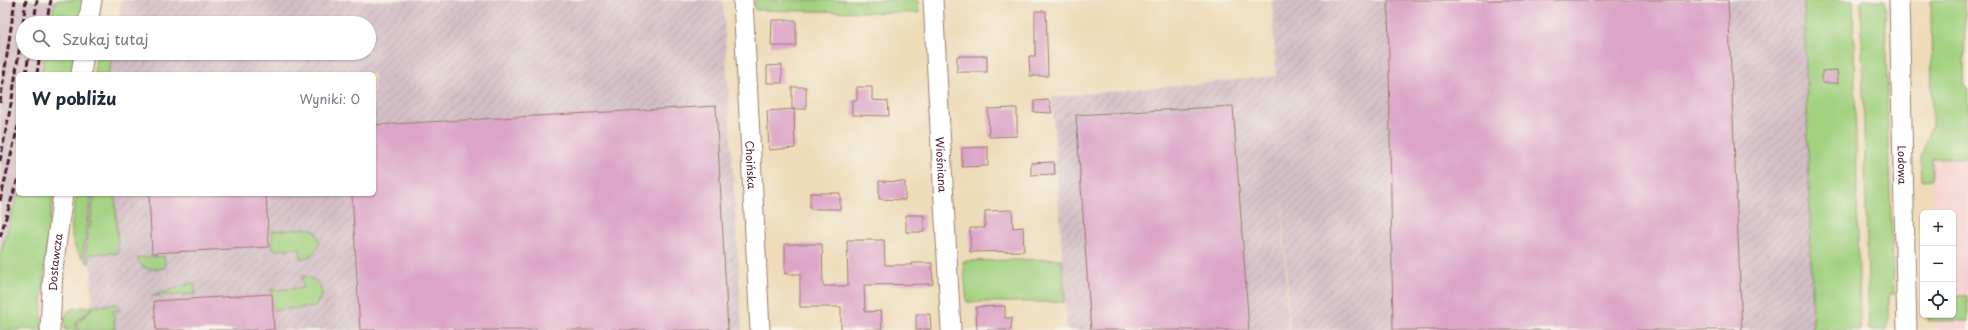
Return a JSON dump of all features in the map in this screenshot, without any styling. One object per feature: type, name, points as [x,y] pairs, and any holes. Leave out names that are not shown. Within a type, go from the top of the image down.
[{"type":"street","points":[[89,16],[92,0]]},
{"type":"street","name":"Choińska","points":[[743,0],[760,330]]},
{"type":"street","name":"Wiośniana","points":[[933,0],[951,330]]},
{"type":"street","name":"Lodowa","points":[[1899,0],[1907,330]]},
{"type":"street","points":[[81,72],[83,60]]},
{"type":"street","name":"Dostawcza","points":[[50,330],[53,269],[62,196]]},
{"type":"shaded area","points":[[0,0],[56,0],[52,16],[16,16],[16,60],[44,60],[42,72],[16,72],[16,196],[17,196],[0,255]]},
{"type":"shaded area","points":[[122,0],[723,0],[742,330],[76,330],[76,322],[92,306],[91,267],[82,258],[91,196],[376,196],[376,72],[109,72],[111,60],[376,60],[376,16],[119,16]]},
{"type":"shaded area","points":[[1272,0],[1804,0],[1813,330],[1290,330],[1281,173],[1288,330],[1067,330],[1052,97],[1276,76]]},
{"type":"shaded area","points":[[1932,158],[1968,158],[1968,330],[1936,330],[1936,318],[1956,318],[1956,210],[1933,210]]},
{"type":"green space","points":[[56,0],[84,0],[81,16],[52,16]]},
{"type":"green space","points":[[754,0],[918,0],[919,13],[755,10]]},
{"type":"green space","points":[[1804,0],[1853,0],[1860,330],[1813,330]]},
{"type":"green space","points":[[1861,0],[1885,0],[1888,138],[1894,294],[1889,294],[1889,319],[1885,330],[1869,330]]},
{"type":"green space","points":[[1931,0],[1965,0],[1964,84],[1968,89],[1968,158],[1932,158],[1932,179],[1922,180],[1921,158],[1932,126]]},
{"type":"green space","points":[[44,60],[74,60],[72,72],[42,72]]},
{"type":"green space","points":[[96,60],[111,60],[109,72],[94,72]]},
{"type":"green space","points":[[17,196],[54,196],[42,296],[42,330],[0,330],[0,255]]},
{"type":"green space","points":[[77,196],[91,196],[82,258],[73,243],[72,220]]},
{"type":"green space","points":[[94,196],[115,196],[118,253],[89,254],[89,264],[85,258]]},
{"type":"green space","points":[[308,228],[314,230],[319,240],[317,248],[311,255],[301,259],[300,248],[273,250],[272,231]]},
{"type":"green space","points":[[164,256],[165,268],[156,269],[145,268],[137,258]]},
{"type":"green space","points":[[1062,259],[1065,302],[967,302],[963,261]]},
{"type":"green space","points":[[302,276],[310,278],[320,287],[322,295],[315,307],[273,310],[271,290],[303,288]]},
{"type":"green space","points":[[192,283],[195,285],[195,294],[151,296]]},
{"type":"green space","points":[[1956,296],[1968,296],[1968,321],[1928,321],[1928,318],[1956,318]]},
{"type":"green space","points":[[116,304],[120,310],[113,311],[115,330],[78,330],[78,323],[91,310],[92,307],[76,322],[76,330],[65,330],[64,319],[68,311],[75,308]]},
{"type":"building","points":[[1388,0],[1728,0],[1742,330],[1393,330]]},
{"type":"building","points":[[1035,11],[1046,11],[1048,76],[1030,76],[1029,56],[1035,56]]},
{"type":"building","points":[[772,20],[796,20],[796,46],[771,46]]},
{"type":"building","points":[[957,56],[987,56],[987,72],[957,72]]},
{"type":"building","points":[[782,65],[782,83],[767,83],[767,66]]},
{"type":"building","points":[[1837,70],[1838,83],[1822,83],[1822,71]]},
{"type":"building","points":[[792,87],[806,87],[806,109],[792,109]]},
{"type":"building","points":[[857,87],[872,87],[872,100],[888,101],[889,116],[852,115],[852,100],[857,100]]},
{"type":"building","points":[[1049,100],[1052,113],[1034,112],[1034,101]]},
{"type":"building","points":[[716,106],[728,330],[360,330],[352,196],[376,196],[376,125]]},
{"type":"building","points":[[1233,106],[1249,330],[1091,330],[1076,115]]},
{"type":"building","points":[[1017,108],[1017,136],[989,137],[988,109]]},
{"type":"building","points":[[794,109],[795,148],[769,150],[767,111]]},
{"type":"building","points":[[988,147],[988,166],[962,167],[962,148]]},
{"type":"building","points":[[1054,162],[1055,174],[1031,175],[1031,163]]},
{"type":"building","points":[[879,181],[905,182],[905,200],[879,199]]},
{"type":"building","points":[[810,193],[840,193],[840,209],[810,209]]},
{"type":"building","points":[[149,196],[266,196],[269,247],[152,253]]},
{"type":"building","points":[[1012,210],[1013,228],[1023,227],[1024,251],[970,252],[970,228],[985,228],[985,211]]},
{"type":"building","points":[[906,215],[924,215],[924,232],[906,232]]},
{"type":"building","points":[[847,240],[884,240],[885,265],[932,263],[933,284],[864,285],[865,312],[881,311],[882,329],[841,330],[841,307],[800,307],[800,274],[785,274],[785,244],[822,244],[823,286],[848,286]]},
{"type":"building","points":[[272,294],[274,330],[156,330],[154,301]]},
{"type":"building","points":[[1005,306],[1005,318],[1012,318],[1011,330],[977,330],[976,307]]},
{"type":"building","points":[[916,314],[930,314],[931,329],[916,330]]},
{"type":"railway","points":[[0,103],[15,0]]},
{"type":"railway","points":[[24,16],[26,0]]},
{"type":"railway","points":[[35,16],[37,0]]},
{"type":"railway","points":[[48,16],[51,0]]},
{"type":"railway","points":[[0,161],[18,60]]},
{"type":"railway","points":[[26,72],[28,60]]},
{"type":"railway","points":[[37,72],[39,60]]},
{"type":"railway","points":[[0,201],[16,134]]},
{"type":"railway","points":[[0,237],[16,185]]}]
